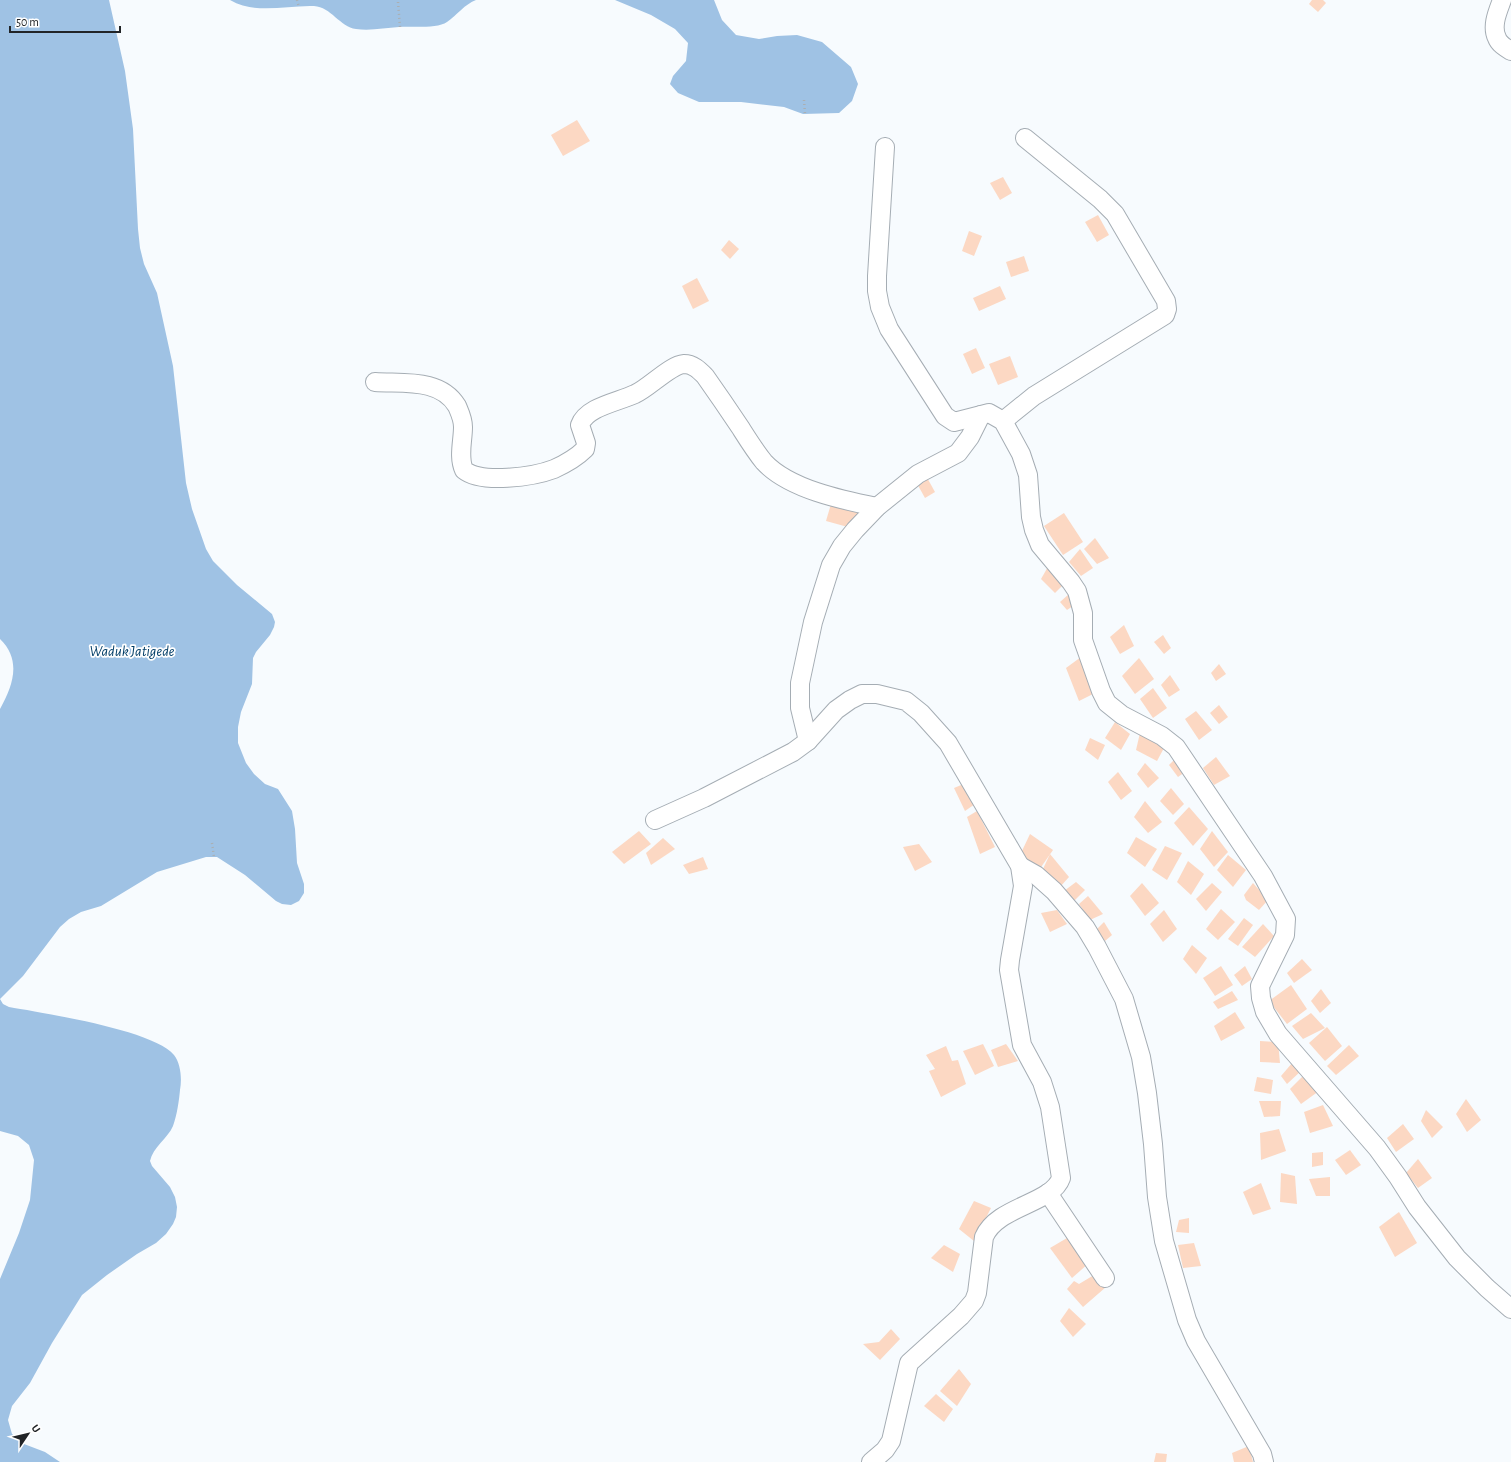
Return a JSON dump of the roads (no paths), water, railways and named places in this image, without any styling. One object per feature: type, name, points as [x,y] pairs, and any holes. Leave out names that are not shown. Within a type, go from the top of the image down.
[{"type":"street","points":[[1502,0],[1494,28],[1497,38],[1511,52]]},
{"type":"street","points":[[1003,421],[1034,396],[1165,315],[1167,309],[1166,301],[1115,214],[1100,199],[1025,138]]},
{"type":"street","points":[[885,147],[876,276],[877,291],[884,319],[893,336],[949,420],[954,422],[989,413],[1003,421],[1022,454],[1028,475],[1031,517],[1040,545],[1071,582],[1076,592],[1083,613],[1083,640],[1101,691],[1107,703],[1122,715],[1162,736],[1176,747],[1263,876],[1286,919],[1285,935],[1260,986],[1261,998],[1265,1012],[1278,1034],[1377,1148],[1417,1207],[1457,1258],[1487,1288],[1511,1309]]},
{"type":"street","points":[[375,382],[428,385],[438,388],[445,393],[454,402],[462,417],[461,462],[464,470],[481,477],[508,477],[537,474],[569,461],[585,449],[586,443],[580,425],[586,415],[596,409],[636,394],[651,385],[676,366],[689,364],[697,368],[705,376],[753,447],[765,462],[779,474],[793,482],[838,499],[877,507]]},
{"type":"street","points":[[808,741],[800,708],[800,683],[807,647],[821,593],[831,565],[842,546],[854,530],[877,507],[918,474],[958,453],[970,436],[981,415]]},
{"type":"street","points":[[655,820],[704,798],[793,752],[808,741],[836,710],[850,700],[862,694],[877,694],[906,701],[921,713],[948,743],[1020,866],[1023,886],[1009,970],[1022,1045],[1042,1082],[1050,1107],[1062,1178],[1056,1187],[1048,1193],[995,1221],[987,1230],[984,1237],[977,1293],[974,1301],[961,1316],[909,1363],[890,1441],[885,1450],[871,1462]]},
{"type":"street","points":[[1020,866],[1036,875],[1054,891],[1085,928],[1097,947],[1124,998],[1141,1057],[1147,1093],[1154,1144],[1157,1197],[1164,1241],[1187,1320],[1196,1341],[1262,1454],[1264,1462]]},
{"type":"street","points":[[1048,1193],[1105,1278]]},
{"type":"water","name":"Waduk Jatigede","points":[[0,0],[109,0],[125,71],[133,129],[140,248],[144,264],[157,293],[173,366],[186,483],[192,509],[206,549],[213,561],[237,585],[272,614],[275,622],[270,635],[253,658],[252,684],[241,712],[238,727],[238,743],[246,763],[254,774],[265,784],[278,789],[292,811],[295,829],[297,863],[304,884],[304,893],[299,901],[291,905],[282,904],[276,901],[245,875],[217,857],[206,857],[157,872],[101,906],[81,912],[69,919],[60,927],[23,976],[0,999],[0,709],[12,682],[13,664],[7,647],[0,639]]},
{"type":"water","points":[[230,0],[476,0],[468,4],[447,22],[437,26],[367,30],[356,29],[345,25],[331,13],[320,7],[303,6],[261,8],[240,5]]},
{"type":"water","points":[[615,0],[714,0],[722,20],[736,35],[759,39],[797,35],[822,42],[851,67],[858,84],[852,101],[839,113],[803,114],[784,107],[741,102],[699,102],[678,93],[670,84],[673,76],[686,61],[688,43],[675,29],[651,15]]},
{"type":"water","points":[[0,999],[3,1004],[9,1007],[71,1018],[122,1030],[145,1038],[163,1046],[174,1055],[180,1072],[181,1081],[179,1099],[173,1126],[168,1135],[154,1151],[150,1161],[152,1166],[170,1187],[175,1197],[177,1207],[176,1217],[173,1224],[166,1234],[156,1243],[107,1275],[82,1295],[52,1343],[30,1383],[12,1406],[8,1420],[12,1434],[24,1444],[45,1452],[60,1462],[0,1462],[0,1279],[19,1233],[30,1200],[34,1160],[29,1145],[18,1136],[0,1131]]}]
